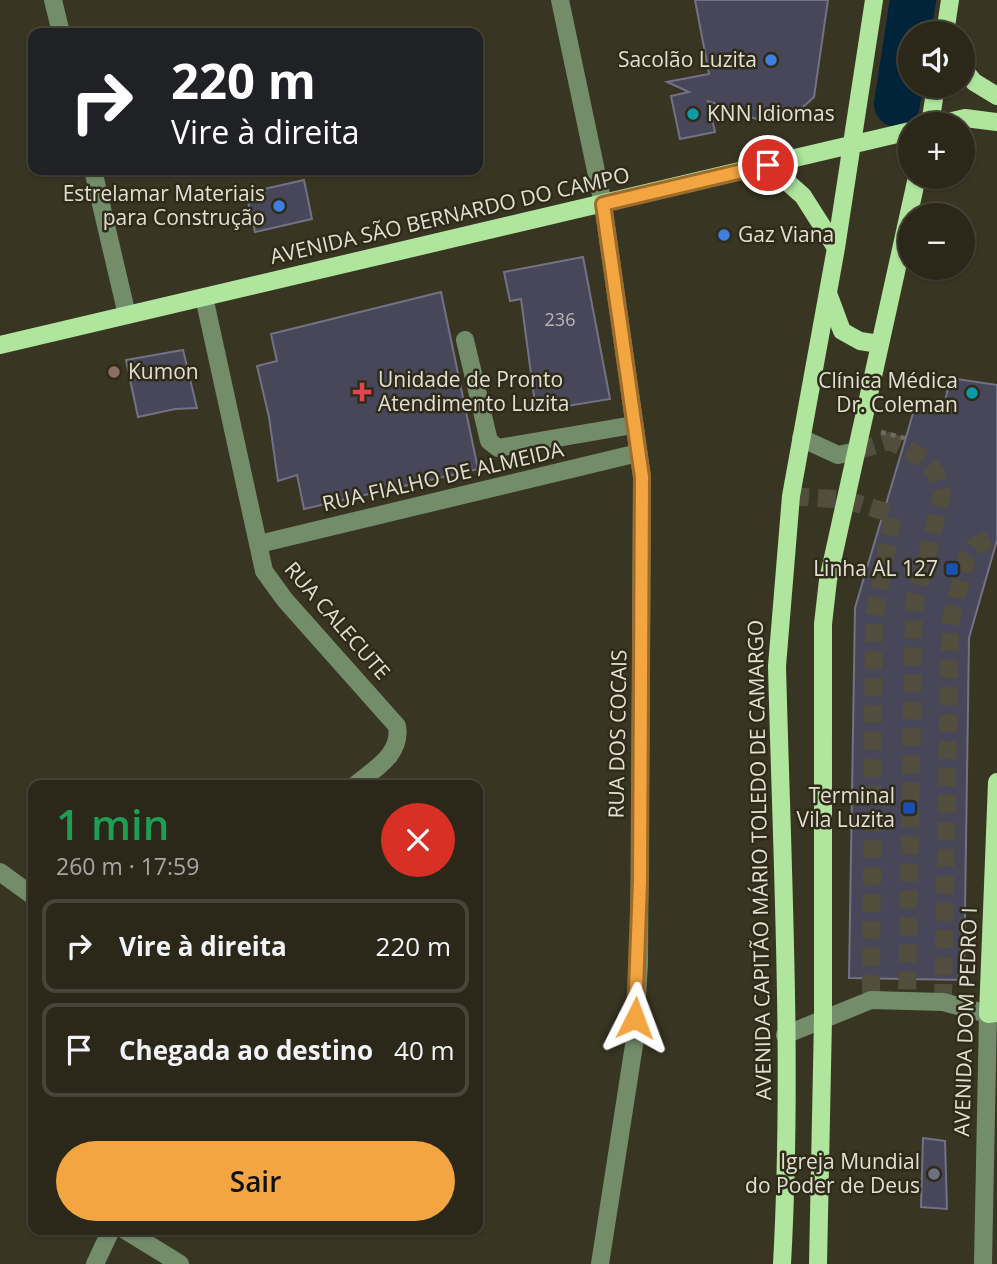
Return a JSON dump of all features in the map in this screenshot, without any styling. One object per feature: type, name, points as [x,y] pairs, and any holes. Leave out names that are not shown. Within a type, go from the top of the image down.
[{"type":"main road","name":"AVENIDA CAPITÃO MÁRIO TOLEDO DE CAMARGO","points":[[782,1264],[786,1184],[785,1035],[777,666],[791,496],[836,248],[874,0]]},
{"type":"main road","points":[[947,21],[950,0]]},
{"type":"main road","points":[[975,83],[997,96]]},
{"type":"main road","points":[[975,119],[997,122]]},
{"type":"main road","name":"AVENIDA SÃO BERNARDO DO CAMPO","points":[[0,345],[898,134]]},
{"type":"main road","points":[[768,165],[803,197],[836,248]]},
{"type":"main road","points":[[818,1264],[823,1019],[823,624],[828,580],[914,189]]},
{"type":"main road","points":[[828,292],[842,331],[860,341],[879,344]]},
{"type":"main road","name":"AVENIDA DOM PEDRO I","points":[[993,1014],[997,782]]},
{"type":"street","points":[[53,0],[60,28]]},
{"type":"street","name":"RUA DOS COCAIS","points":[[560,0],[603,204],[642,477],[639,964],[634,1045],[600,1264]]},
{"type":"street","points":[[94,175],[127,315]]},
{"type":"street","name":"RUA CALECUTE","points":[[204,297],[264,571],[270,582],[397,726],[399,737],[395,749],[361,780]]},
{"type":"street","points":[[465,340],[489,441],[493,445],[505,447],[633,425]]},
{"type":"street","points":[[801,438],[838,455],[857,451]]},
{"type":"street","name":"RUA FIALHO DE ALMEIDA","points":[[259,544],[638,453]]},
{"type":"street","points":[[0,872],[28,892]]},
{"type":"street","points":[[785,1035],[871,1000],[943,1002],[993,1014]]},
{"type":"street","name":"AVENIDA DOM PEDRO I","points":[[983,1264],[993,1014]]},
{"type":"street","points":[[95,1264],[109,1235]]},
{"type":"street","points":[[133,1235],[180,1264]]},
{"type":"building","name":"Sacolão Luzita","points":[[695,0],[828,0],[814,97],[803,107],[756,119],[708,101],[715,132],[680,139],[671,96],[689,92],[667,82],[709,74]]},
{"type":"building","name":"Estrelamar Materiais para Construção","points":[[304,180],[312,219],[255,232],[246,193]]},
{"type":"building","points":[[583,257],[610,399],[536,411],[521,299],[510,301],[504,272]]},
{"type":"building","name":"Unidade de Pronto Atendimento Luzita","points":[[441,292],[478,469],[304,509],[297,475],[278,481],[269,417],[257,366],[277,361],[271,334]]},
{"type":"building","points":[[183,350],[197,408],[175,409],[138,417],[126,360]]},
{"type":"building","name":"Terminal Vila Luzita","points":[[950,378],[997,385],[997,540],[969,638],[964,980],[849,978],[855,608],[917,400],[945,402]]},
{"type":"building","name":"Igreja Mundial do Poder de Deus","points":[[923,1138],[945,1141],[947,1209],[921,1207]]},
{"type":"waterway","points":[[897,104],[913,0]]},
{"type":"tunnel","points":[[857,451],[889,441],[908,450],[925,461],[937,475],[942,496],[914,605],[907,1001]]},
{"type":"tunnel","points":[[791,496],[846,500],[893,514],[874,619],[871,1000]]},
{"type":"tunnel","points":[[943,1002],[950,624],[967,557],[974,546],[997,535]]},
{"type":"place","name":"Sacolão Luzita","points":[[771,60]]},
{"type":"place","name":"KNN Idiomas","points":[[693,114]]},
{"type":"place","name":"Estrelamar Materiais para Construção","points":[[279,206]]},
{"type":"place","name":"Gaz Viana","points":[[724,235]]},
{"type":"place","name":"Kumon","points":[[114,372]]},
{"type":"place","name":"Unidade de Pronto Atendimento Luzita","points":[[362,392]]},
{"type":"place","name":"Clínica Médica Dr. Coleman","points":[[972,393]]},
{"type":"place","name":"Linha AL 127","points":[[952,569]]},
{"type":"place","name":"Terminal Vila Luzita","points":[[909,808]]},
{"type":"place","name":"Igreja Mundial do Poder de Deus","points":[[934,1174]]},
{"type":"route","points":[[635,1018],[639,964],[642,477],[603,204],[768,165]]}]
